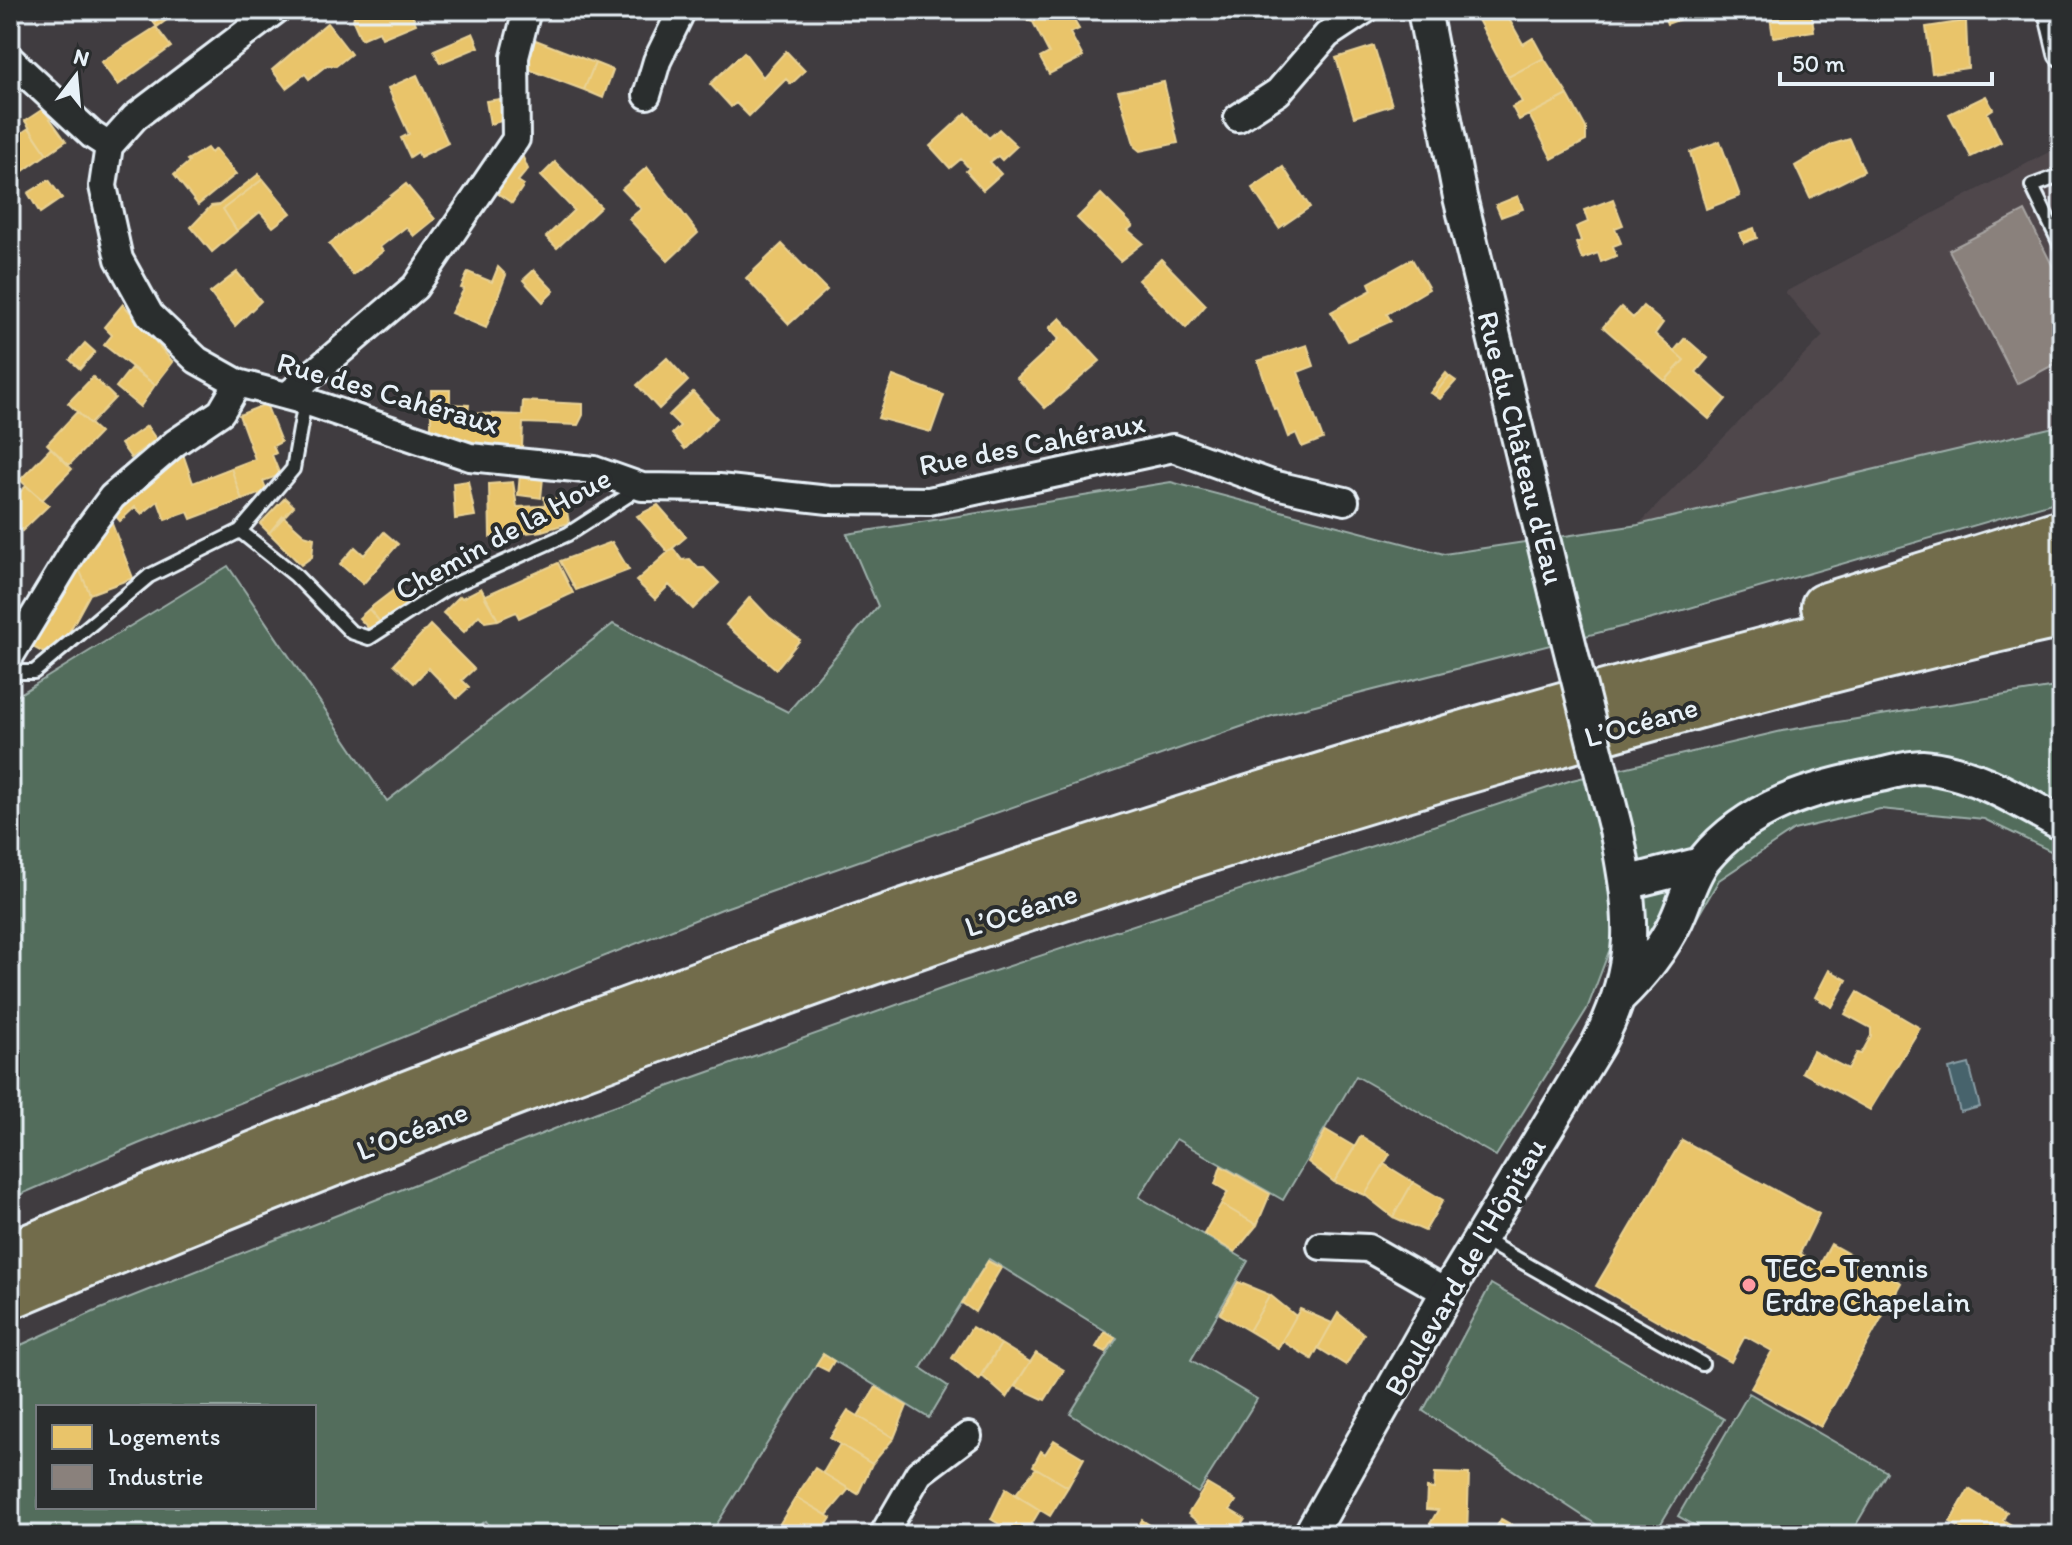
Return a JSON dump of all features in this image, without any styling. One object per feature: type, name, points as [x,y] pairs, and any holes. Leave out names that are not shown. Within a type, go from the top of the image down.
[{"type":"highway","points":[[1678,672],[1696,643],[2062,532]]},
{"type":"highway","name":"L’Océane","points":[[10,1255],[436,1081],[863,925],[1262,794],[1678,672],[2062,577]]},
{"type":"highway","name":"L’Océane","points":[[10,1296],[237,1200],[431,1123],[877,959],[1365,801],[1861,662],[2062,615]]},
{"type":"highway","points":[[1861,662],[1915,673],[2062,645]]},
{"type":"street","points":[[10,59],[92,135],[109,146],[135,117],[276,10]]},
{"type":"street","points":[[296,398],[415,287],[516,139],[515,57],[527,10]]},
{"type":"street","points":[[647,95],[657,61],[682,10]]},
{"type":"street","points":[[1238,118],[1278,92],[1327,35],[1365,10]]},
{"type":"street","name":"Rue du Château d'Eau","points":[[1424,10],[1460,197],[1617,834],[1629,897]]},
{"type":"street","points":[[2052,10],[2062,53]]},
{"type":"street","name":"Rue des Cahéraux","points":[[109,146],[103,186],[119,259],[150,315],[197,360],[238,383],[296,398],[470,457],[594,470],[642,487],[719,488],[829,500],[929,501],[1173,448],[1272,484],[1345,501]]},
{"type":"street","points":[[10,656],[80,540],[112,497],[175,443],[221,412],[238,383]]},
{"type":"street","name":"Boulevard de l'Hôpitau","points":[[1618,998],[1652,962],[1701,864],[1734,830],[1761,811],[1824,788],[1921,767],[1964,777],[2006,794],[2062,824]]},
{"type":"street","points":[[1629,897],[1701,864]]},
{"type":"street","points":[[1629,897],[1657,912],[1682,907]]},
{"type":"street","name":"Boulevard de l'Hôpitau","points":[[1310,1535],[1447,1293],[1598,1044],[1618,998],[1629,946],[1629,897]]},
{"type":"street","points":[[1321,1246],[1368,1248],[1447,1293]]},
{"type":"street","points":[[883,1535],[919,1473],[968,1436]]},
{"type":"lane","points":[[2062,175],[2032,186],[2062,248]]},
{"type":"lane","points":[[10,672],[34,672],[149,576],[240,531],[293,469],[296,398]]},
{"type":"lane","name":"Chemin de la Houe","points":[[240,531],[295,575],[351,632],[369,638],[445,589],[568,534],[642,487]]},
{"type":"lane","points":[[1480,1238],[1702,1364]]},
{"type":"shaded area","points":[[2062,145],[2062,425],[1638,525],[1823,336],[1785,292]]},
{"type":"green space","points":[[2062,425],[2062,500],[1652,619],[1272,716],[722,909],[138,1144],[10,1199],[10,700],[228,566],[387,801],[613,624],[788,712],[878,606],[847,534],[1171,482],[1444,554],[1638,525]]},
{"type":"green space","points":[[2062,686],[2061,856],[1984,819],[1880,809],[1794,830],[1719,880],[1691,928],[1613,941],[1587,1009],[1496,1156],[1356,1076],[1283,1200],[1176,1139],[1139,1197],[1248,1261],[1191,1360],[1257,1399],[1198,1493],[1070,1414],[1117,1338],[989,1259],[921,1368],[948,1386],[929,1418],[823,1354],[710,1535],[496,1535],[486,1521],[465,1535],[10,1535],[10,1350],[98,1310],[597,1112],[958,983],[1572,780],[1782,731]]},
{"type":"green space","points":[[1491,1284],[1724,1419],[1654,1535],[1612,1535],[1423,1411]]},
{"type":"green space","points":[[1749,1393],[1887,1472],[1850,1535],[1712,1535],[1678,1516]]},
{"type":"water","points":[[1969,1064],[1980,1107],[1960,1112],[1949,1069]]},
{"type":"building: Logements","points":[[158,10],[169,18],[157,27],[149,16]]},
{"type":"building: Logements","points":[[355,10],[410,10],[416,24],[382,38],[379,31],[361,39],[353,21]]},
{"type":"building: Logements","points":[[1021,10],[1068,10],[1079,29],[1070,33],[1083,57],[1049,74],[1040,58],[1049,53],[1033,22],[1026,20]]},
{"type":"building: Logements","points":[[1466,10],[1504,10],[1523,44],[1533,38],[1544,58],[1508,77],[1475,14],[1469,16]]},
{"type":"building: Logements","points":[[1662,10],[1699,10],[1700,12],[1667,24]]},
{"type":"building: Logements","points":[[1769,10],[1811,10],[1814,31],[1773,37]]},
{"type":"building: Logements","points":[[1966,21],[1968,68],[1932,73],[1926,27]]},
{"type":"building: Logements","points":[[327,23],[351,54],[336,66],[327,65],[309,79],[305,74],[286,88],[272,70]]},
{"type":"building: Logements","points":[[156,27],[171,47],[118,85],[101,62]]},
{"type":"building: Logements","points":[[473,33],[479,47],[440,63],[434,50]]},
{"type":"building: Logements","points":[[533,39],[595,63],[584,90],[525,68]]},
{"type":"building: Logements","points":[[1374,46],[1392,105],[1354,117],[1336,58]]},
{"type":"building: Logements","points":[[786,51],[805,71],[791,84],[786,79],[749,116],[736,103],[731,107],[710,84],[744,52],[763,77]]},
{"type":"building: Logements","points":[[1544,58],[1568,95],[1519,120],[1512,107],[1522,102],[1508,77]]},
{"type":"building: Logements","points":[[595,63],[613,70],[603,98],[584,90]]},
{"type":"building: Logements","points":[[417,75],[448,143],[420,157],[418,152],[410,157],[401,138],[409,134],[388,88]]},
{"type":"building: Logements","points":[[1164,82],[1178,143],[1140,151],[1135,147],[1118,91]]},
{"type":"building: Logements","points":[[1568,95],[1586,128],[1586,141],[1552,159],[1529,115]]},
{"type":"building: Logements","points":[[1986,96],[1993,109],[1987,113],[2001,142],[1971,157],[1949,114]]},
{"type":"building: Logements","points":[[507,98],[505,120],[490,124],[486,101]]},
{"type":"building: Logements","points":[[43,109],[66,141],[47,154],[25,121]]},
{"type":"building: Logements","points":[[966,113],[989,138],[999,129],[1017,146],[1002,160],[998,156],[990,162],[1001,174],[983,190],[966,171],[969,168],[961,159],[950,168],[930,146]]},
{"type":"building: Logements","points":[[29,128],[47,154],[23,171],[10,153],[10,141]]},
{"type":"building: Logements","points":[[1850,139],[1864,171],[1810,198],[1795,166],[1833,144]]},
{"type":"building: Logements","points":[[1720,141],[1740,196],[1706,209],[1690,152]]},
{"type":"building: Logements","points":[[207,148],[211,153],[215,149],[236,174],[198,205],[174,175],[189,162],[187,160]]},
{"type":"building: Logements","points":[[10,153],[23,171],[10,180]]},
{"type":"building: Logements","points":[[521,153],[528,169],[518,181],[524,185],[512,203],[494,191]]},
{"type":"building: Logements","points":[[555,162],[601,207],[557,248],[546,237],[574,210],[541,176]]},
{"type":"building: Logements","points":[[647,167],[698,233],[668,261],[629,219],[641,209],[622,189]]},
{"type":"building: Logements","points":[[1283,167],[1310,207],[1279,228],[1252,188]]},
{"type":"building: Logements","points":[[259,174],[263,179],[223,209],[237,231],[212,252],[191,227],[211,206],[219,205]]},
{"type":"building: Logements","points":[[263,179],[291,213],[273,227],[260,212],[237,231],[223,209]]},
{"type":"building: Logements","points":[[49,180],[62,198],[40,213],[28,193]]},
{"type":"building: Logements","points":[[406,184],[435,219],[414,236],[406,227],[380,247],[383,251],[353,275],[329,244]]},
{"type":"building: Logements","points":[[1101,194],[1133,226],[1128,230],[1143,243],[1120,261],[1077,218]]},
{"type":"building: Logements","points":[[1518,196],[1523,209],[1501,217],[1496,205]]},
{"type":"building: Logements","points":[[1613,199],[1623,225],[1615,228],[1621,243],[1613,246],[1616,256],[1601,262],[1598,253],[1582,259],[1576,243],[1581,241],[1576,227],[1588,222],[1584,210]]},
{"type":"building: Logements","points":[[1754,228],[1757,238],[1744,243],[1740,233]]},
{"type":"building: Logements","points":[[782,244],[827,290],[789,324],[746,278]]},
{"type":"building: Logements","points":[[1161,259],[1206,305],[1186,328],[1138,280]]},
{"type":"building: Logements","points":[[1412,259],[1429,289],[1387,314],[1391,321],[1348,341],[1331,312],[1372,290],[1369,283]]},
{"type":"building: Logements","points":[[498,267],[506,275],[486,328],[451,313],[464,289],[461,288],[468,272],[492,282]]},
{"type":"building: Logements","points":[[534,270],[554,291],[543,302],[523,280]]},
{"type":"building: Logements","points":[[237,272],[261,301],[235,326],[210,293]]},
{"type":"building: Logements","points":[[123,304],[173,362],[155,385],[104,345],[112,335],[104,327]]},
{"type":"building: Logements","points":[[1643,306],[1663,323],[1655,334],[1684,360],[1665,381],[1603,327],[1621,307],[1633,318]]},
{"type":"building: Logements","points":[[1060,318],[1100,361],[1045,408],[1017,378],[1059,339],[1049,328]]},
{"type":"building: Logements","points":[[1685,338],[1708,358],[1696,372],[1726,399],[1709,419],[1665,381],[1684,360],[1674,351]]},
{"type":"building: Logements","points":[[85,343],[95,352],[80,369],[70,360]]},
{"type":"building: Logements","points":[[1307,345],[1314,366],[1298,372],[1323,439],[1302,447],[1296,433],[1288,437],[1277,408],[1274,409],[1258,361]]},
{"type":"building: Logements","points":[[667,358],[688,381],[659,409],[637,385]]},
{"type":"building: Logements","points":[[131,368],[155,385],[140,407],[116,387]]},
{"type":"building: Logements","points":[[1446,373],[1449,376],[1434,395],[1430,393]]},
{"type":"building: Logements","points":[[893,376],[944,395],[931,432],[878,418]]},
{"type":"building: Logements","points":[[1449,376],[1456,381],[1440,399],[1434,395]]},
{"type":"building: Logements","points":[[93,377],[115,398],[90,424],[68,403]]},
{"type":"building: Logements","points":[[431,390],[450,390],[450,404],[469,405],[468,413],[522,415],[523,401],[583,404],[583,415],[578,425],[523,423],[522,448],[469,445],[431,433]]},
{"type":"building: Logements","points":[[693,392],[717,418],[685,449],[672,434],[680,426],[669,415]]},
{"type":"building: Logements","points":[[266,404],[281,442],[273,446],[276,453],[272,455],[280,475],[263,481],[267,491],[242,500],[231,468],[255,459],[239,415]]},
{"type":"building: Logements","points":[[77,412],[100,433],[69,465],[47,444]]},
{"type":"building: Logements","points":[[147,426],[156,439],[131,458],[121,444]]},
{"type":"building: Logements","points":[[51,448],[72,469],[42,500],[20,480]]},
{"type":"building: Logements","points":[[183,454],[193,483],[231,468],[242,500],[191,519],[188,512],[165,520],[158,501],[142,514],[135,507],[120,521],[113,513],[124,499]]},
{"type":"building: Logements","points":[[520,474],[543,478],[541,498],[518,495]]},
{"type":"building: Logements","points":[[468,481],[475,516],[455,519],[453,483]]},
{"type":"building: Logements","points":[[513,482],[517,507],[540,506],[542,531],[490,537],[489,484]]},
{"type":"building: Logements","points":[[26,486],[49,505],[22,531],[10,519],[10,502]]},
{"type":"building: Logements","points":[[544,497],[565,500],[569,523],[542,531],[540,506],[545,506]]},
{"type":"building: Logements","points":[[285,498],[294,506],[269,533],[260,524]]},
{"type":"building: Logements","points":[[658,505],[686,537],[668,552],[637,516]]},
{"type":"building: Logements","points":[[109,516],[133,578],[90,594],[79,569]]},
{"type":"building: Logements","points":[[283,516],[304,535],[314,538],[312,557],[301,565],[269,533]]},
{"type":"building: Logements","points":[[384,532],[398,544],[363,584],[340,564],[355,547],[364,555]]},
{"type":"building: Logements","points":[[612,542],[629,570],[576,590],[560,561]]},
{"type":"building: Logements","points":[[673,548],[682,560],[690,559],[719,583],[693,609],[669,585],[655,599],[636,581]]},
{"type":"building: Logements","points":[[558,563],[573,593],[519,618],[516,612],[498,620],[484,596]]},
{"type":"building: Logements","points":[[79,569],[90,594],[68,634],[44,653],[33,647]]},
{"type":"building: Logements","points":[[399,586],[411,603],[380,622],[369,609]]},
{"type":"building: Logements","points":[[481,588],[498,620],[485,622],[479,615],[464,632],[443,613],[460,596],[462,598]]},
{"type":"building: Logements","points":[[750,597],[769,617],[800,640],[776,669],[726,625]]},
{"type":"building: Logements","points":[[369,609],[380,622],[370,630],[359,618]]},
{"type":"building: Logements","points":[[430,625],[474,669],[462,680],[469,687],[457,698],[428,668],[414,683],[394,664]]},
{"type":"building: Logements","points":[[1829,970],[1847,980],[1832,1007],[1815,997]]},
{"type":"building: Logements","points":[[1858,992],[1920,1028],[1870,1110],[1802,1072],[1813,1051],[1848,1069],[1857,1053],[1861,1054],[1871,1036],[1871,1028],[1845,1014]]},
{"type":"building: Logements","points":[[1326,1130],[1355,1147],[1334,1182],[1308,1162]]},
{"type":"building: Logements","points":[[1361,1136],[1390,1154],[1365,1195],[1334,1182]]},
{"type":"building: Logements","name":"TEC - Tennis Erdre Chapelain","points":[[1682,1140],[1819,1214],[1800,1253],[1819,1266],[1831,1244],[1901,1283],[1821,1427],[1751,1388],[1772,1351],[1745,1336],[1731,1362],[1596,1286]]},
{"type":"building: Logements","points":[[1384,1164],[1413,1182],[1393,1217],[1365,1195]]},
{"type":"building: Logements","points":[[1221,1166],[1270,1194],[1257,1225],[1221,1204],[1228,1192],[1215,1184]]},
{"type":"building: Logements","points":[[1413,1182],[1443,1200],[1425,1231],[1393,1217]]},
{"type":"building: Logements","points":[[1221,1204],[1257,1225],[1235,1252],[1204,1234]]},
{"type":"building: Logements","points":[[988,1261],[1001,1268],[975,1312],[962,1303]]},
{"type":"building: Logements","points":[[1238,1282],[1270,1295],[1249,1331],[1220,1314]]},
{"type":"building: Logements","points":[[1270,1295],[1296,1316],[1278,1348],[1249,1331]]},
{"type":"building: Logements","points":[[1300,1309],[1332,1323],[1312,1359],[1282,1341]]},
{"type":"building: Logements","points":[[1338,1313],[1364,1334],[1346,1365],[1318,1348]]},
{"type":"building: Logements","points":[[972,1327],[1001,1344],[979,1380],[952,1358]]},
{"type":"building: Logements","points":[[1105,1332],[1115,1338],[1106,1352],[1096,1347]]},
{"type":"building: Logements","points":[[1001,1344],[1030,1362],[1007,1398],[981,1375]]},
{"type":"building: Logements","points":[[1036,1353],[1064,1370],[1045,1400],[1015,1386]]},
{"type":"building: Logements","points":[[823,1354],[834,1361],[828,1371],[816,1365]]},
{"type":"building: Logements","points":[[876,1387],[907,1406],[894,1438],[858,1416]]},
{"type":"building: Logements","points":[[848,1410],[894,1438],[872,1464],[830,1438]]},
{"type":"building: Logements","points":[[1054,1440],[1084,1458],[1068,1487],[1033,1466],[1041,1451],[1045,1454]]},
{"type":"building: Logements","points":[[840,1444],[872,1464],[858,1494],[823,1473]]},
{"type":"building: Logements","points":[[815,1468],[849,1489],[827,1515],[796,1497]]},
{"type":"building: Logements","points":[[1036,1468],[1068,1487],[1050,1516],[1015,1495]]},
{"type":"building: Logements","points":[[1435,1473],[1469,1474],[1467,1535],[1449,1535],[1430,1524],[1438,1510],[1426,1509],[1427,1488],[1434,1489]]},
{"type":"building: Logements","points":[[1207,1484],[1236,1501],[1230,1510],[1245,1519],[1235,1535],[1214,1535],[1188,1514]]},
{"type":"building: Logements","points":[[1006,1488],[1040,1510],[1025,1535],[1017,1535],[991,1519]]},
{"type":"building: Logements","points":[[1969,1489],[2007,1512],[2003,1520],[2017,1528],[2013,1535],[1972,1535],[1950,1522]]},
{"type":"building: Logements","points":[[796,1497],[831,1518],[822,1532],[818,1530],[815,1535],[773,1535]]},
{"type":"building: Logements","points":[[1501,1519],[1530,1535],[1492,1535]]},
{"type":"building: Logements","points":[[1142,1520],[1166,1535],[1133,1535]]},
{"type":"building: Industrie","points":[[2025,211],[2062,285],[2062,353],[2055,364],[2017,384],[1949,250]]},
{"type":"place","name":"TEC - Tennis Erdre Chapelain","points":[[1749,1285]]}]
